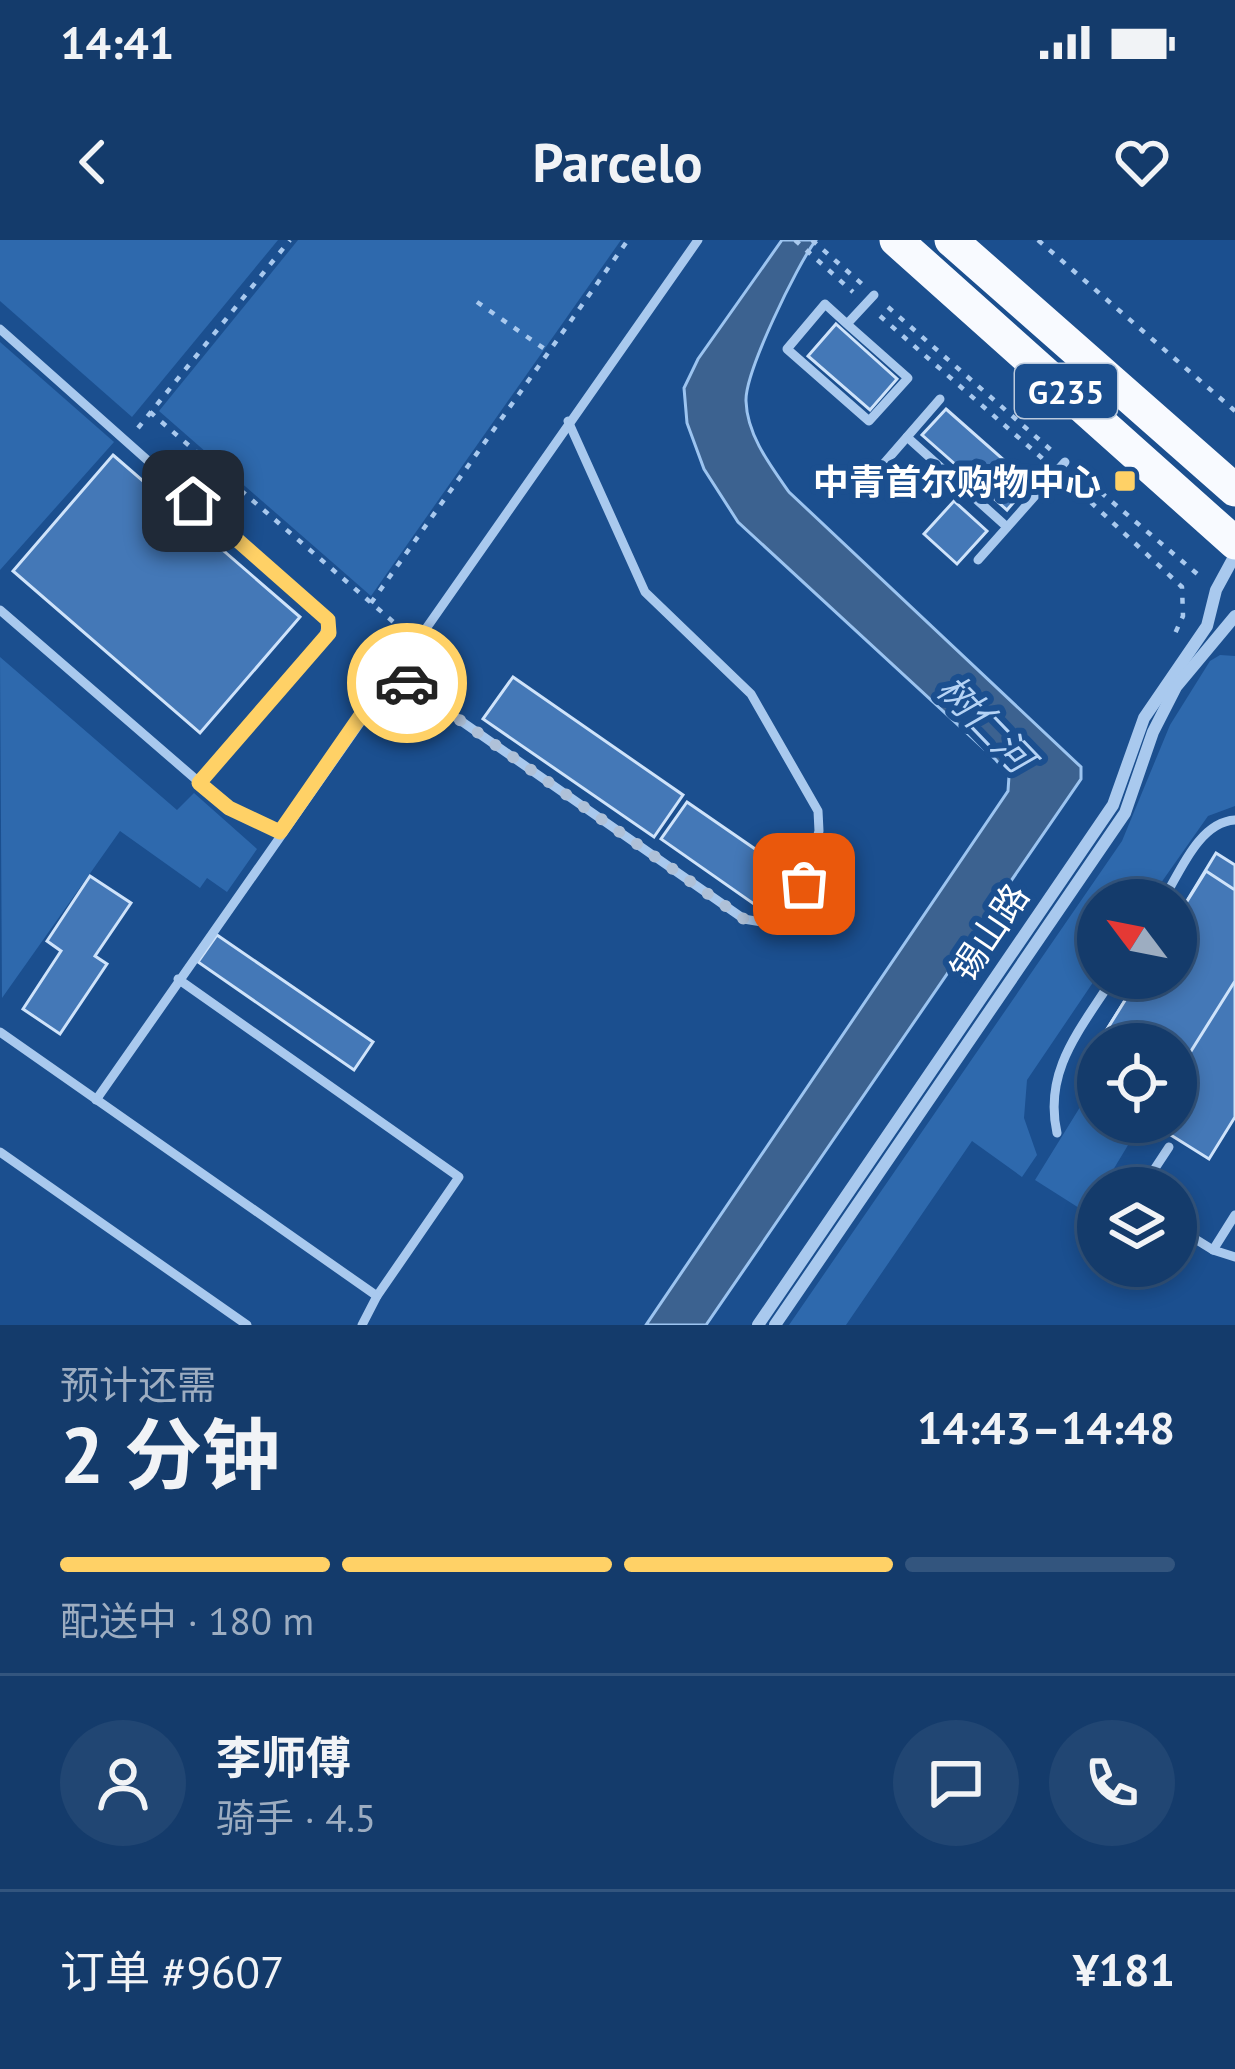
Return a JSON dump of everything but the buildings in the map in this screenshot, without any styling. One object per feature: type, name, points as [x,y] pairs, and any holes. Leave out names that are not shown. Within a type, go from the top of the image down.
[{"type":"highway","name":"G235","points":[[896,240],[1235,543]]},
{"type":"highway","name":"G235","points":[[952,240],[1235,490]]},
{"type":"street","name":"锡山路","points":[[758,1325],[1113,805],[1144,718],[1207,626],[1216,590],[1235,555]]},
{"type":"street","name":"锡山路","points":[[775,1325],[1125,812],[1153,733],[1176,687],[1235,616]]},
{"type":"lane","points":[[95,1100],[698,240]]},
{"type":"lane","points":[[847,324],[870,299]]},
{"type":"lane","points":[[825,304],[847,324],[908,377],[869,421],[787,349],[825,304]]},
{"type":"lane","points":[[0,329],[328,620],[323,643],[199,783]]},
{"type":"lane","points":[[880,468],[940,399]]},
{"type":"lane","points":[[391,672],[744,919],[773,924],[792,908],[813,858],[818,811],[751,694],[645,592],[568,422]]},
{"type":"lane","points":[[907,437],[1007,527]]},
{"type":"lane","points":[[978,560],[1065,462]]},
{"type":"lane","points":[[0,610],[229,808],[280,832]]},
{"type":"lane","points":[[1175,879],[1202,836],[1215,825],[1235,820]]},
{"type":"lane","points":[[178,979],[459,1178],[362,1325]]},
{"type":"lane","points":[[1058,1133],[1052,1103],[1059,1065],[1100,999]]},
{"type":"lane","points":[[0,1032],[377,1296]]},
{"type":"lane","points":[[1156,1167],[1169,1147]]},
{"type":"lane","points":[[0,1152],[247,1325]]},
{"type":"lane","points":[[1213,1250],[1235,1215]]},
{"type":"lane","points":[[1197,1240],[1235,1257]]},
{"type":"path","points":[[126,441],[290,240]]},
{"type":"path","points":[[371,603],[628,240]]},
{"type":"path","points":[[795,240],[1216,590]]},
{"type":"path","points":[[812,240],[1182,587],[1184,616],[1169,645]]},
{"type":"path","points":[[1038,240],[1235,411]]},
{"type":"path","points":[[477,302],[549,352]]},
{"type":"path","points":[[150,412],[414,640]]},
{"type":"shaded area","points":[[0,240],[278,240],[132,417],[0,301]]},
{"type":"shaded area","points":[[298,240],[621,240],[371,596],[159,411]]},
{"type":"shaded area","points":[[0,342],[114,442],[0,570]]},
{"type":"shaded area","points":[[1220,655],[1235,656],[1235,806],[1208,816],[1164,879],[1096,879],[1122,841],[1170,725],[1210,661]]},
{"type":"shaded area","points":[[0,657],[177,810],[194,793],[257,849],[227,892],[207,878],[200,888],[120,831],[2,998]]},
{"type":"shaded area","points":[[1077,906],[1077,999],[1082,999],[1027,1080],[1024,1118],[1037,1155],[1022,1177],[972,1141],[846,1325],[789,1325]]},
{"type":"shaded area","points":[[1077,1112],[1077,1143],[1129,1143],[1115,1167],[1077,1167],[1077,1207],[1035,1180]]},
{"type":"water","name":"树仁河","points":[[782,240],[816,240],[774,319],[748,387],[747,414],[761,449],[789,492],[1081,767],[1081,779],[706,1325],[646,1325],[1008,791],[1009,776],[996,760],[738,522],[704,469],[687,423],[684,388],[698,359]]},
{"type":"way so far","points":[[407,683],[744,919],[760,926],[785,917],[804,884]]},
{"type":"place","name":"中青首尔购物中心","points":[[1125,481]]},
{"type":"route","points":[[193,501],[328,620],[329,633],[199,783],[229,808],[280,832],[391,672],[407,683]]}]
